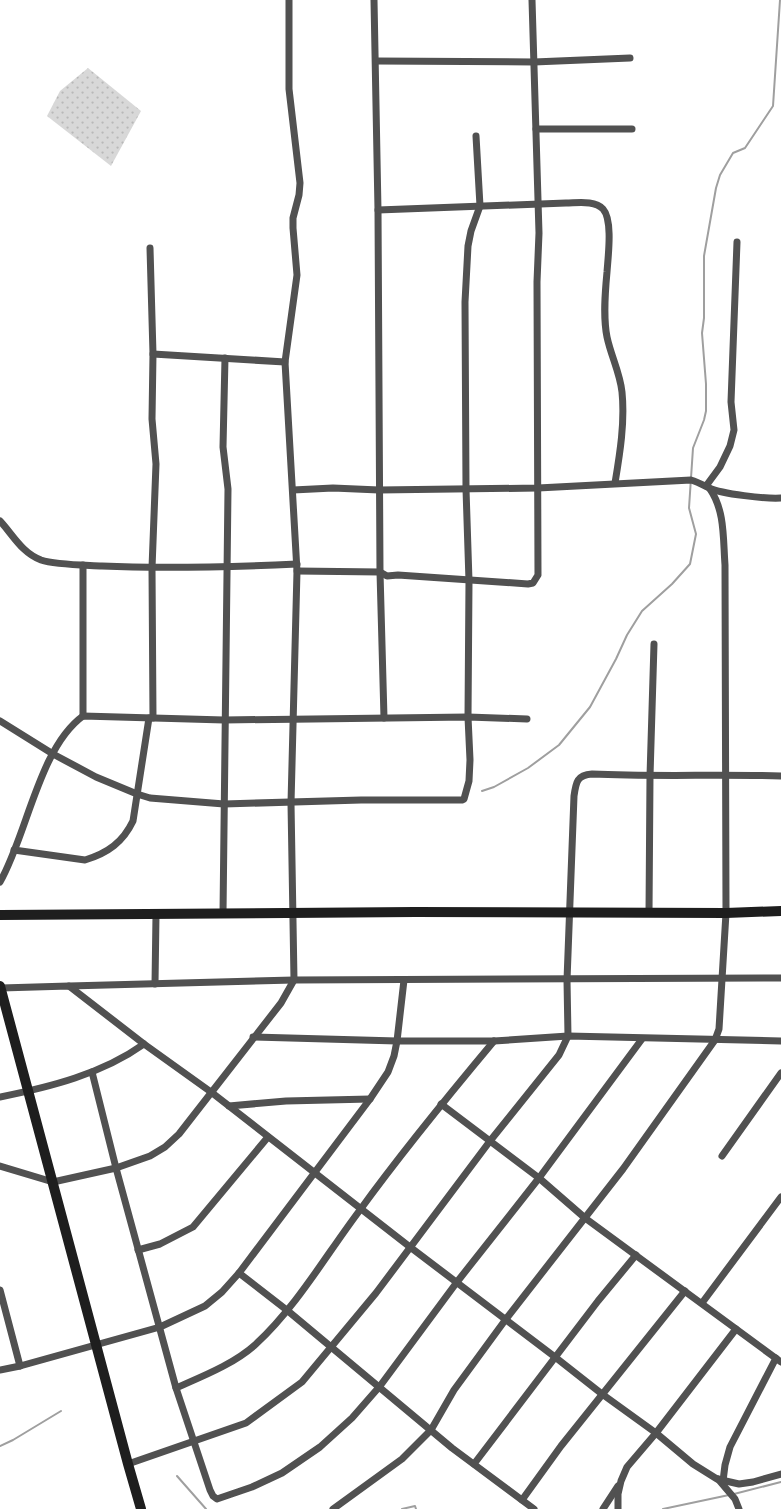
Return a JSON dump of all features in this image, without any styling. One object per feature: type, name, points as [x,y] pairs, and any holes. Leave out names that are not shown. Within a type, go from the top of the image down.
[{"type":"main road","points":[[0,915],[569,912],[726,914],[781,911]]},
{"type":"main road","points":[[0,987],[141,1509]]},
{"type":"street","points":[[0,1166],[53,1182],[116,1168],[150,1156],[180,1134],[281,1003],[294,980],[291,803],[297,567],[285,362],[297,275],[293,218],[300,183],[289,89],[289,0]]},
{"type":"street","points":[[374,0],[378,210],[378,490],[384,718]]},
{"type":"street","points":[[0,521],[14,540],[29,554],[42,560],[83,565],[152,568],[297,567],[380,572],[387,576],[398,575],[469,581],[528,584],[536,580],[538,575],[538,204],[532,0]]},
{"type":"street","points":[[376,61],[534,62],[630,58]]},
{"type":"street","points":[[536,129],[632,129]]},
{"type":"street","points":[[0,721],[53,754],[96,777],[150,798],[224,804],[464,799],[469,781],[469,581],[466,489],[465,281],[471,231],[480,206],[476,136]]},
{"type":"street","points":[[378,210],[538,204],[592,204],[602,208],[608,218],[605,293],[606,334],[620,382],[623,412],[622,441],[615,483]]},
{"type":"street","points":[[708,487],[730,446],[734,430],[731,402],[738,242]]},
{"type":"street","points":[[14,850],[85,860],[108,850],[127,834],[133,821],[151,718],[152,568],[156,475],[152,419],[153,354],[150,248]]},
{"type":"street","points":[[153,354],[285,362]]},
{"type":"street","points":[[223,914],[224,720],[228,567],[228,489],[223,447],[225,358]]},
{"type":"street","points":[[293,490],[333,488],[378,490],[538,488],[691,480],[725,492],[760,498],[781,498]]},
{"type":"street","points":[[333,1509],[402,1459],[431,1430],[454,1390],[506,1319],[643,1141],[715,1040],[719,1029],[726,914],[726,565],[722,515],[716,498],[708,487]]},
{"type":"street","points":[[83,565],[83,716]]},
{"type":"street","points":[[649,913],[650,776],[654,644]]},
{"type":"street","points":[[0,882],[59,742],[73,723],[83,716],[224,720],[468,717],[526,719]]},
{"type":"street","points":[[128,1464],[246,1423],[302,1382],[376,1293],[490,1141],[559,1055],[568,1036],[569,912],[574,796],[577,781],[584,775],[592,774],[781,776]]},
{"type":"street","points":[[155,984],[156,915]]},
{"type":"street","points":[[0,987],[294,980],[781,978]]},
{"type":"street","points":[[0,1370],[160,1327],[205,1306],[222,1292],[239,1273],[370,1099],[388,1072],[397,1041],[404,980]]},
{"type":"street","points":[[69,986],[144,1044],[211,1092],[410,1247],[656,1433],[693,1464],[720,1480],[739,1484],[754,1482],[781,1474]]},
{"type":"street","points":[[253,1037],[397,1041],[494,1041],[568,1036],[781,1041]]},
{"type":"street","points":[[92,1072],[176,1388],[213,1496],[223,1498],[282,1473],[312,1452],[352,1418],[380,1386],[457,1282],[539,1178],[642,1039]]},
{"type":"street","points":[[176,1388],[215,1370],[255,1345],[288,1311],[361,1208],[441,1104],[494,1041]]},
{"type":"street","points":[[0,1097],[29,1091],[92,1072],[116,1061],[144,1044]]},
{"type":"street","points":[[722,1156],[781,1073]]},
{"type":"street","points":[[229,1106],[286,1100],[370,1099]]},
{"type":"street","points":[[441,1104],[539,1178],[585,1218],[778,1360],[730,1447],[720,1480]]},
{"type":"street","points":[[138,1250],[160,1244],[193,1227],[268,1137]]},
{"type":"street","points":[[702,1303],[781,1197]]},
{"type":"street","points":[[474,1464],[555,1357],[636,1255]]},
{"type":"street","points":[[239,1273],[380,1386],[431,1430],[534,1509]]},
{"type":"street","points":[[0,1290],[20,1366]]},
{"type":"street","points":[[522,1500],[602,1394],[685,1290]]},
{"type":"street","points":[[603,1509],[621,1480],[627,1466],[656,1433],[736,1329]]},
{"type":"street","points":[[618,1509],[618,1494],[621,1480]]},
{"type":"street","points":[[720,1480],[735,1499],[739,1509]]},
{"type":"shaded area","points":[[88,68],[141,111],[111,166],[47,116],[60,91]]},
{"type":"waterway","points":[[482,791],[494,787],[528,768],[559,745],[590,707],[627,635],[642,611],[672,584],[690,564],[696,534],[689,508],[693,448],[706,411],[702,333],[704,318],[704,256],[720,175],[733,153],[745,148],[773,106],[780,0]]},
{"type":"waterway","points":[[0,1446],[61,1411]]},
{"type":"waterway","points":[[177,1476],[206,1509]]},
{"type":"waterway","points":[[734,1494],[781,1482]]},
{"type":"waterway","points":[[663,1509],[729,1495]]},
{"type":"waterway","points":[[402,1509],[415,1506],[416,1509]]}]
